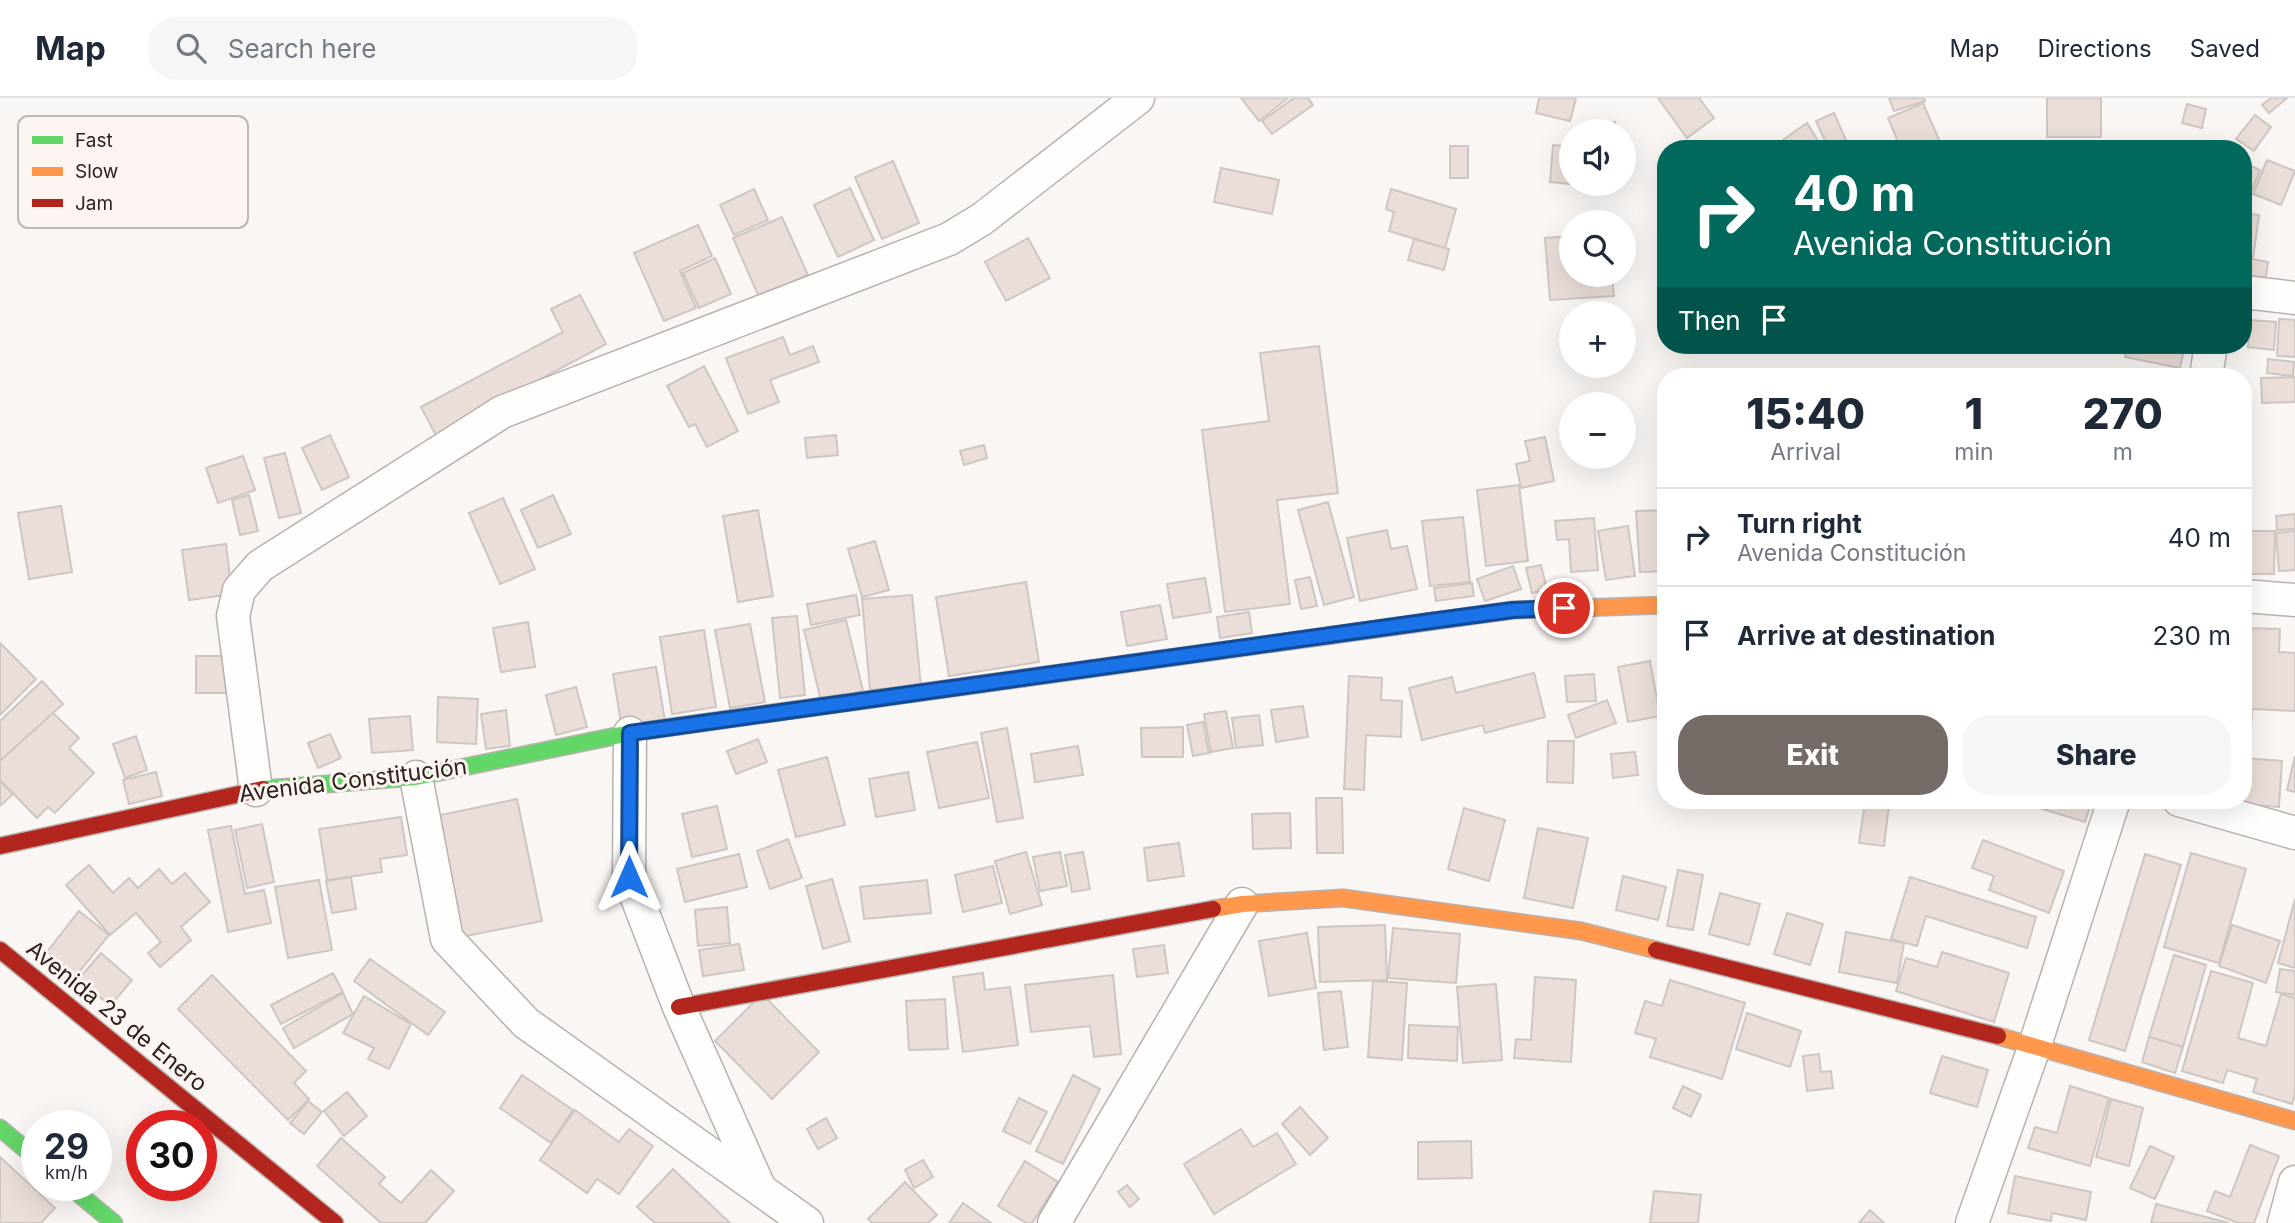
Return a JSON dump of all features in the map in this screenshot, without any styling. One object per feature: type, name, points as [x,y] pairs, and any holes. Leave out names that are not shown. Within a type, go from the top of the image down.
[{"type":"street","points":[[256,790],[233,616],[239,590],[260,566],[502,412],[949,239],[982,219],[1138,98]]},
{"type":"street","points":[[2252,293],[2295,298]]},
{"type":"street","points":[[2252,597],[2295,600]]},
{"type":"street","name":"Avenida Constitución","points":[[0,846],[256,790],[416,777],[630,733],[1513,610],[1657,605]]},
{"type":"street","points":[[630,733],[629,877],[679,1007],[761,1190]]},
{"type":"street","points":[[416,777],[447,939],[526,1023],[807,1223]]},
{"type":"street","points":[[1972,1223],[2035,1045],[2111,809]]},
{"type":"street","points":[[2211,809],[2295,833]]},
{"type":"street","points":[[679,1007],[1242,904],[1343,898],[1581,931],[2035,1045],[2295,1121]]},
{"type":"street","points":[[1054,1223],[1242,904]]},
{"type":"street","name":"Avenida 23 de Enero","points":[[0,950],[335,1223]]},
{"type":"street","points":[[0,1128],[21,1145]]},
{"type":"street","points":[[2284,1223],[2295,1182]]},
{"type":"street","points":[[87,1201],[114,1223]]},
{"type":"building","points":[[1241,98],[1288,98],[1259,121]]},
{"type":"building","points":[[1294,98],[1308,98],[1313,105],[1272,134],[1262,121]]},
{"type":"building","points":[[1539,98],[1576,98],[1571,119],[1536,113]]},
{"type":"building","points":[[1658,98],[1699,98],[1714,118],[1687,138]]},
{"type":"building","points":[[1889,98],[1924,98],[1925,101],[1894,111]]},
{"type":"building","points":[[2047,98],[2101,98],[2101,137],[2047,137]]},
{"type":"building","points":[[2271,98],[2287,98],[2269,113],[2262,105]]},
{"type":"building","points":[[1923,103],[1939,140],[1897,140],[1888,118]]},
{"type":"building","points":[[2187,104],[2206,109],[2202,128],[2182,123]]},
{"type":"building","points":[[1834,113],[1846,140],[1825,140],[1816,121]]},
{"type":"building","points":[[2255,115],[2271,127],[2254,151],[2252,140],[2236,139]]},
{"type":"building","points":[[1807,123],[1817,140],[1783,140]]},
{"type":"building","points":[[1553,145],[1559,146],[1559,183],[1550,182]]},
{"type":"building","points":[[1450,146],[1468,146],[1468,178],[1450,178]]},
{"type":"building","points":[[2267,160],[2295,171],[2281,205],[2253,194]]},
{"type":"building","points":[[893,161],[919,223],[882,239],[855,177]]},
{"type":"building","points":[[2252,166],[2260,170],[2252,190]]},
{"type":"building","points":[[1221,168],[1279,180],[1272,214],[1214,202]]},
{"type":"building","points":[[850,188],[874,240],[838,257],[814,205]]},
{"type":"building","points":[[754,189],[768,220],[734,235],[720,205]]},
{"type":"building","points":[[1391,189],[1456,209],[1445,248],[1389,231],[1394,212],[1386,209]]},
{"type":"building","points":[[2252,214],[2259,215],[2253,259],[2268,262],[2265,283],[2252,281]]},
{"type":"building","points":[[782,217],[808,275],[759,297],[733,238]]},
{"type":"building","points":[[698,225],[712,256],[680,271],[696,308],[664,321],[634,253]]},
{"type":"building","points":[[1559,237],[1559,287],[1613,287],[1614,296],[1550,300],[1545,238]]},
{"type":"building","points":[[1028,238],[1050,278],[1006,301],[985,262]]},
{"type":"building","points":[[1414,239],[1449,249],[1444,270],[1408,260]]},
{"type":"building","points":[[715,258],[731,294],[699,308],[683,273]]},
{"type":"building","points":[[580,295],[606,344],[481,411],[439,441],[421,407],[563,332],[551,309]]},
{"type":"building","points":[[2279,319],[2295,320],[2295,357],[2277,356]]},
{"type":"building","points":[[2252,320],[2276,322],[2274,350],[2252,347]]},
{"type":"building","points":[[783,337],[790,355],[813,346],[819,362],[770,380],[779,402],[748,414],[726,358]]},
{"type":"building","points":[[1319,346],[1338,493],[1277,500],[1290,604],[1225,612],[1202,430],[1269,421],[1260,353]]},
{"type":"building","points":[[2126,354],[2183,354],[2180,368],[2125,357]]},
{"type":"building","points":[[2268,359],[2294,362],[2293,376],[2267,373]]},
{"type":"building","points":[[704,366],[738,431],[707,447],[695,424],[689,427],[667,386]]},
{"type":"building","points":[[2295,377],[2295,402],[2262,403],[2261,378]]},
{"type":"building","points":[[330,435],[349,477],[322,490],[302,448]]},
{"type":"building","points":[[836,435],[838,455],[807,458],[805,438]]},
{"type":"building","points":[[1545,437],[1554,481],[1521,488],[1516,464],[1530,461],[1525,441]]},
{"type":"building","points":[[984,445],[987,458],[964,465],[960,451]]},
{"type":"building","points":[[285,453],[301,513],[279,518],[264,458]]},
{"type":"building","points":[[243,456],[255,490],[218,503],[206,468]]},
{"type":"building","points":[[1519,485],[1528,561],[1486,566],[1477,490]]},
{"type":"building","points":[[249,495],[258,531],[240,535],[232,500]]},
{"type":"building","points":[[553,495],[571,534],[538,548],[521,510]]},
{"type":"building","points":[[503,498],[535,569],[500,584],[469,513]]},
{"type":"building","points":[[1328,502],[1354,597],[1324,605],[1298,510]]},
{"type":"building","points":[[61,506],[72,572],[29,579],[18,513]]},
{"type":"building","points":[[758,510],[773,596],[738,602],[723,516]]},
{"type":"building","points":[[1657,510],[1657,571],[1640,572],[1636,511]]},
{"type":"building","points":[[2295,514],[2295,529],[2277,530],[2276,516]]},
{"type":"building","points":[[1463,517],[1470,582],[1430,586],[1422,521]]},
{"type":"building","points":[[1594,518],[1598,570],[1571,572],[1569,539],[1557,540],[1555,521]]},
{"type":"building","points":[[1628,526],[1635,576],[1606,580],[1598,531]]},
{"type":"building","points":[[1387,530],[1391,549],[1407,546],[1417,589],[1360,601],[1347,538]]},
{"type":"building","points":[[2252,531],[2275,531],[2274,574],[2252,574]]},
{"type":"building","points":[[2295,531],[2295,570],[2279,571],[2276,533]]},
{"type":"building","points":[[875,541],[889,590],[862,597],[848,549]]},
{"type":"building","points":[[226,544],[232,594],[189,600],[182,550]]},
{"type":"building","points":[[1541,565],[1547,590],[1532,593],[1526,568]]},
{"type":"building","points":[[1513,566],[1521,589],[1485,601],[1477,579]]},
{"type":"building","points":[[1310,577],[1317,606],[1301,609],[1295,580]]},
{"type":"building","points":[[1205,578],[1211,612],[1173,618],[1167,584]]},
{"type":"building","points":[[1026,582],[1039,662],[949,676],[936,597]]},
{"type":"building","points":[[1472,583],[1474,596],[1436,601],[1434,588]]},
{"type":"building","points":[[856,595],[860,615],[811,625],[807,604]]},
{"type":"building","points":[[912,595],[921,686],[870,690],[862,599]]},
{"type":"building","points":[[1160,605],[1167,639],[1127,646],[1121,612]]},
{"type":"building","points":[[1249,612],[1252,633],[1220,638],[1217,617]]},
{"type":"building","points":[[797,616],[805,695],[780,698],[772,618]]},
{"type":"building","points":[[846,620],[863,691],[821,701],[804,630]]},
{"type":"building","points":[[528,622],[535,667],[501,672],[493,628]]},
{"type":"building","points":[[750,624],[765,702],[730,708],[715,630]]},
{"type":"building","points":[[2252,628],[2280,629],[2279,652],[2295,653],[2295,711],[2252,709]]},
{"type":"building","points":[[704,630],[716,707],[672,714],[660,637]]},
{"type":"building","points":[[0,643],[36,679],[0,715]]},
{"type":"building","points":[[196,656],[229,656],[229,693],[196,693]]},
{"type":"building","points":[[1650,661],[1657,700],[1657,717],[1628,722],[1618,667]]},
{"type":"building","points":[[656,667],[665,721],[622,729],[613,674]]},
{"type":"building","points":[[1534,673],[1545,717],[1485,733],[1483,725],[1422,740],[1409,688],[1452,677],[1456,693]]},
{"type":"building","points":[[1594,674],[1596,701],[1567,702],[1565,676]]},
{"type":"building","points":[[1349,676],[1382,678],[1381,700],[1402,701],[1401,737],[1366,735],[1364,790],[1344,789]]},
{"type":"building","points":[[42,681],[63,704],[0,761],[0,721]]},
{"type":"building","points":[[576,687],[587,727],[556,735],[546,695]]},
{"type":"building","points":[[438,697],[478,699],[476,744],[437,742]]},
{"type":"building","points":[[1607,700],[1616,723],[1576,738],[1568,715]]},
{"type":"building","points":[[1303,706],[1308,737],[1276,742],[1271,710]]},
{"type":"building","points":[[506,710],[510,746],[486,749],[481,714]]},
{"type":"building","points":[[1226,711],[1233,748],[1211,752],[1204,714]]},
{"type":"building","points":[[53,713],[79,738],[69,748],[94,773],[55,813],[48,807],[37,818],[0,780],[0,761]]},
{"type":"building","points":[[1259,715],[1263,745],[1236,748],[1232,718]]},
{"type":"building","points":[[410,716],[413,750],[372,753],[369,719]]},
{"type":"building","points":[[1203,722],[1209,753],[1193,756],[1187,725]]},
{"type":"building","points":[[1183,727],[1183,757],[1142,757],[1141,728]]},
{"type":"building","points":[[1007,728],[1023,818],[997,822],[981,733]]},
{"type":"building","points":[[330,734],[341,758],[318,768],[308,743]]},
{"type":"building","points":[[136,736],[147,770],[125,778],[113,744]]},
{"type":"building","points":[[758,739],[767,762],[736,774],[727,751]]},
{"type":"building","points":[[1548,741],[1574,741],[1573,783],[1547,782]]},
{"type":"building","points":[[977,742],[989,798],[939,808],[927,752]]},
{"type":"building","points":[[1078,746],[1083,775],[1035,782],[1031,754]]},
{"type":"building","points":[[1635,752],[1638,775],[1613,778],[1611,754]]},
{"type":"building","points":[[2295,756],[2295,792],[2287,790]]},
{"type":"building","points":[[827,757],[845,825],[796,837],[778,770]]},
{"type":"building","points":[[2252,759],[2282,761],[2279,807],[2252,805]]},
{"type":"building","points":[[156,772],[162,796],[129,804],[123,780]]},
{"type":"building","points":[[908,772],[915,810],[876,817],[869,779]]},
{"type":"building","points":[[0,781],[13,794],[0,806]]},
{"type":"building","points":[[1316,798],[1342,798],[1343,853],[1317,853]]},
{"type":"building","points":[[517,799],[542,921],[461,937],[436,816]]},
{"type":"building","points":[[717,806],[727,849],[692,857],[682,814]]},
{"type":"building","points":[[1464,808],[1505,820],[1489,881],[1448,869]]},
{"type":"building","points":[[1864,809],[1889,809],[1884,846],[1859,843]]},
{"type":"building","points":[[2043,809],[2089,809],[2085,822]]},
{"type":"building","points":[[1290,813],[1291,848],[1253,849],[1252,814]]},
{"type":"building","points":[[401,817],[407,855],[380,859],[382,872],[327,880],[319,829]]},
{"type":"building","points":[[262,824],[274,882],[247,888],[235,830]]},
{"type":"building","points":[[231,826],[245,894],[264,890],[271,923],[228,932],[208,830]]},
{"type":"building","points":[[1538,828],[1588,838],[1573,908],[1524,898]]},
{"type":"building","points":[[788,839],[802,878],[770,889],[757,851]]},
{"type":"building","points":[[1983,840],[2064,871],[2049,913],[1989,890],[1994,876],[1972,868]]},
{"type":"building","points":[[1179,843],[1184,876],[1148,881],[1144,848]]},
{"type":"building","points":[[1026,852],[1042,905],[1010,914],[995,861]]},
{"type":"building","points":[[1060,852],[1067,886],[1040,891],[1033,857]]},
{"type":"building","points":[[1083,852],[1090,889],[1072,892],[1065,855]]},
{"type":"building","points":[[2191,853],[2246,869],[2219,963],[2164,947]]},
{"type":"building","points":[[739,854],[747,887],[685,902],[677,869]]},
{"type":"building","points":[[2145,854],[2181,865],[2125,1051],[2089,1040]]},
{"type":"building","points":[[89,865],[113,893],[129,878],[138,888],[159,869],[172,884],[185,873],[210,902],[181,927],[191,940],[160,967],[148,953],[161,942],[136,913],[110,935],[66,885]]},
{"type":"building","points":[[993,866],[1002,903],[963,912],[955,875]]},
{"type":"building","points":[[1678,870],[1703,875],[1693,930],[1667,926]]},
{"type":"building","points":[[1623,876],[1666,887],[1658,920],[1616,910]]},
{"type":"building","points":[[351,877],[356,909],[332,913],[326,881]]},
{"type":"building","points":[[1910,877],[2036,917],[2027,948],[1926,916],[1917,946],[1891,939]]},
{"type":"building","points":[[832,879],[850,941],[823,949],[806,886]]},
{"type":"building","points":[[319,880],[332,950],[288,958],[275,887]]},
{"type":"building","points":[[927,880],[931,913],[864,919],[860,887]]},
{"type":"building","points":[[1720,893],[1760,904],[1749,945],[1709,934]]},
{"type":"building","points":[[2295,899],[2295,968],[2278,963]]},
{"type":"building","points":[[727,907],[730,943],[698,946],[695,910]]},
{"type":"building","points":[[79,911],[109,935],[76,976],[47,952]]},
{"type":"building","points":[[1787,913],[1823,924],[1810,965],[1774,954]]},
{"type":"building","points":[[1385,925],[1387,980],[1320,982],[1318,927]]},
{"type":"building","points":[[2232,925],[2280,941],[2266,983],[2219,966]]},
{"type":"building","points":[[1393,928],[1460,934],[1456,983],[1388,978]]},
{"type":"building","points":[[1846,932],[1904,943],[1897,983],[1839,972]]},
{"type":"building","points":[[1307,933],[1316,988],[1269,996],[1259,941]]},
{"type":"building","points":[[739,944],[744,970],[703,976],[699,950]]},
{"type":"building","points":[[1164,945],[1168,973],[1137,977],[1133,949]]},
{"type":"building","points":[[1942,952],[2009,973],[1994,1022],[1896,991],[1906,958],[1937,967]]},
{"type":"building","points":[[101,953],[132,980],[110,1006],[79,979]]},
{"type":"building","points":[[2174,955],[2206,965],[2183,1047],[2149,1037]]},
{"type":"building","points":[[370,959],[445,1012],[428,1035],[354,981]]},
{"type":"building","points":[[2280,969],[2295,971],[2295,995],[2276,992]]},
{"type":"building","points":[[2211,971],[2253,983],[2238,1038],[2266,1046],[2281,994],[2295,998],[2295,1095],[2292,1104],[2253,1092],[2257,1079],[2227,1070],[2223,1083],[2182,1071]]},
{"type":"building","points":[[333,973],[343,992],[281,1024],[271,1005]]},
{"type":"building","points":[[983,973],[985,990],[1010,987],[1018,1045],[963,1052],[953,977]]},
{"type":"building","points":[[212,975],[306,1071],[294,1083],[309,1099],[288,1120],[178,1009]]},
{"type":"building","points":[[1113,975],[1121,1054],[1094,1057],[1090,1026],[1031,1032],[1025,985]]},
{"type":"building","points":[[1535,977],[1576,980],[1571,1062],[1514,1058],[1516,1039],[1531,1040]]},
{"type":"building","points":[[1670,980],[1745,1003],[1722,1079],[1650,1057],[1656,1039],[1635,1033],[1645,1001],[1662,1006]]},
{"type":"building","points":[[1373,981],[1407,983],[1402,1060],[1368,1057]]},
{"type":"building","points":[[1496,984],[1502,1060],[1463,1063],[1457,987]]},
{"type":"building","points":[[1341,991],[1348,1047],[1324,1050],[1318,993]]},
{"type":"building","points":[[343,993],[353,1014],[294,1048],[283,1028]]},
{"type":"building","points":[[762,994],[819,1052],[772,1099],[715,1041]]},
{"type":"building","points":[[364,996],[411,1024],[389,1069],[368,1059],[374,1048],[343,1033]]},
{"type":"building","points":[[945,999],[948,1049],[909,1050],[906,1001]]},
{"type":"building","points":[[1747,1013],[1801,1031],[1790,1067],[1736,1049]]},
{"type":"building","points":[[1409,1025],[1458,1027],[1457,1061],[1408,1058]]},
{"type":"building","points":[[2149,1037],[2183,1047],[2175,1073],[2142,1062]]},
{"type":"building","points":[[1819,1054],[1821,1072],[1831,1071],[1833,1088],[1807,1091],[1803,1056]]},
{"type":"building","points":[[1942,1056],[1988,1070],[1977,1107],[1930,1093]]},
{"type":"building","points":[[522,1075],[573,1110],[551,1143],[500,1108]]},
{"type":"building","points":[[1073,1075],[1100,1089],[1063,1164],[1036,1151]]},
{"type":"building","points":[[1683,1086],[1701,1095],[1691,1117],[1673,1108]]},
{"type":"building","points":[[2070,1086],[2109,1098],[2090,1166],[2028,1148],[2035,1127],[2057,1133]]},
{"type":"building","points":[[347,1092],[367,1116],[344,1136],[324,1111]]},
{"type":"building","points":[[1019,1098],[1047,1112],[1030,1144],[1003,1131]]},
{"type":"building","points":[[2111,1099],[2143,1108],[2129,1166],[2096,1157]]},
{"type":"building","points":[[308,1101],[322,1112],[304,1134],[290,1123]]},
{"type":"building","points":[[1300,1107],[1328,1138],[1310,1155],[1282,1124]]},
{"type":"building","points":[[575,1110],[619,1142],[629,1129],[653,1146],[619,1194],[597,1179],[587,1193],[540,1160]]},
{"type":"building","points":[[826,1118],[837,1138],[818,1149],[807,1129]]},
{"type":"building","points":[[1241,1129],[1253,1147],[1277,1133],[1296,1164],[1214,1214],[1184,1164]]},
{"type":"building","points":[[341,1138],[385,1177],[379,1184],[401,1203],[431,1170],[454,1191],[425,1223],[381,1223],[317,1166]]},
{"type":"building","points":[[1471,1141],[1472,1178],[1418,1179],[1418,1142]]},
{"type":"building","points":[[2250,1145],[2279,1156],[2254,1223],[2238,1223],[2207,1211],[2215,1191],[2230,1197]]},
{"type":"building","points":[[2150,1146],[2174,1157],[2155,1199],[2130,1188]]},
{"type":"building","points":[[0,1157],[21,1176],[21,1201],[47,1201],[55,1208],[41,1223],[0,1223]]},
{"type":"building","points":[[923,1160],[933,1177],[914,1188],[905,1170]]},
{"type":"building","points":[[1025,1161],[1058,1182],[1032,1223],[1026,1223],[998,1206]]},
{"type":"building","points":[[673,1169],[730,1223],[655,1223],[637,1207]]},
{"type":"building","points":[[2015,1176],[2091,1192],[2086,1220],[2052,1213],[2051,1221],[2008,1213]]},
{"type":"building","points":[[905,1182],[937,1215],[928,1223],[872,1223],[868,1219]]},
{"type":"building","points":[[1127,1185],[1139,1199],[1130,1207],[1118,1192]]},
{"type":"building","points":[[1654,1191],[1701,1195],[1698,1223],[1650,1223]]},
{"type":"building","points":[[963,1203],[991,1223],[949,1223]]},
{"type":"building","points":[[2156,1204],[2229,1223],[2151,1223]]},
{"type":"building","points":[[1870,1210],[1884,1223],[1859,1223]]},
{"type":"traffic: fast","points":[[1024,678],[1513,610],[1548,609]]},
{"type":"traffic: fast","points":[[263,789],[416,777],[630,733],[679,726]]},
{"type":"traffic: fast","points":[[0,1128],[21,1146]]},
{"type":"traffic: fast","points":[[87,1201],[114,1223]]},
{"type":"traffic: slow","points":[[1548,609],[1657,605]]},
{"type":"traffic: slow","points":[[1213,909],[1242,904],[1343,898],[1581,931],[1656,950]]},
{"type":"traffic: slow","points":[[1998,1036],[2295,1121]]},
{"type":"traffic: jam","points":[[679,726],[1024,678]]},
{"type":"traffic: jam","points":[[0,846],[263,789]]},
{"type":"traffic: jam","points":[[679,1007],[1213,909]]},
{"type":"traffic: jam","points":[[0,950],[335,1223]]},
{"type":"traffic: jam","points":[[1656,950],[1998,1036]]},
{"type":"route","points":[[629,877],[630,733],[1513,610],[1564,608]]}]
